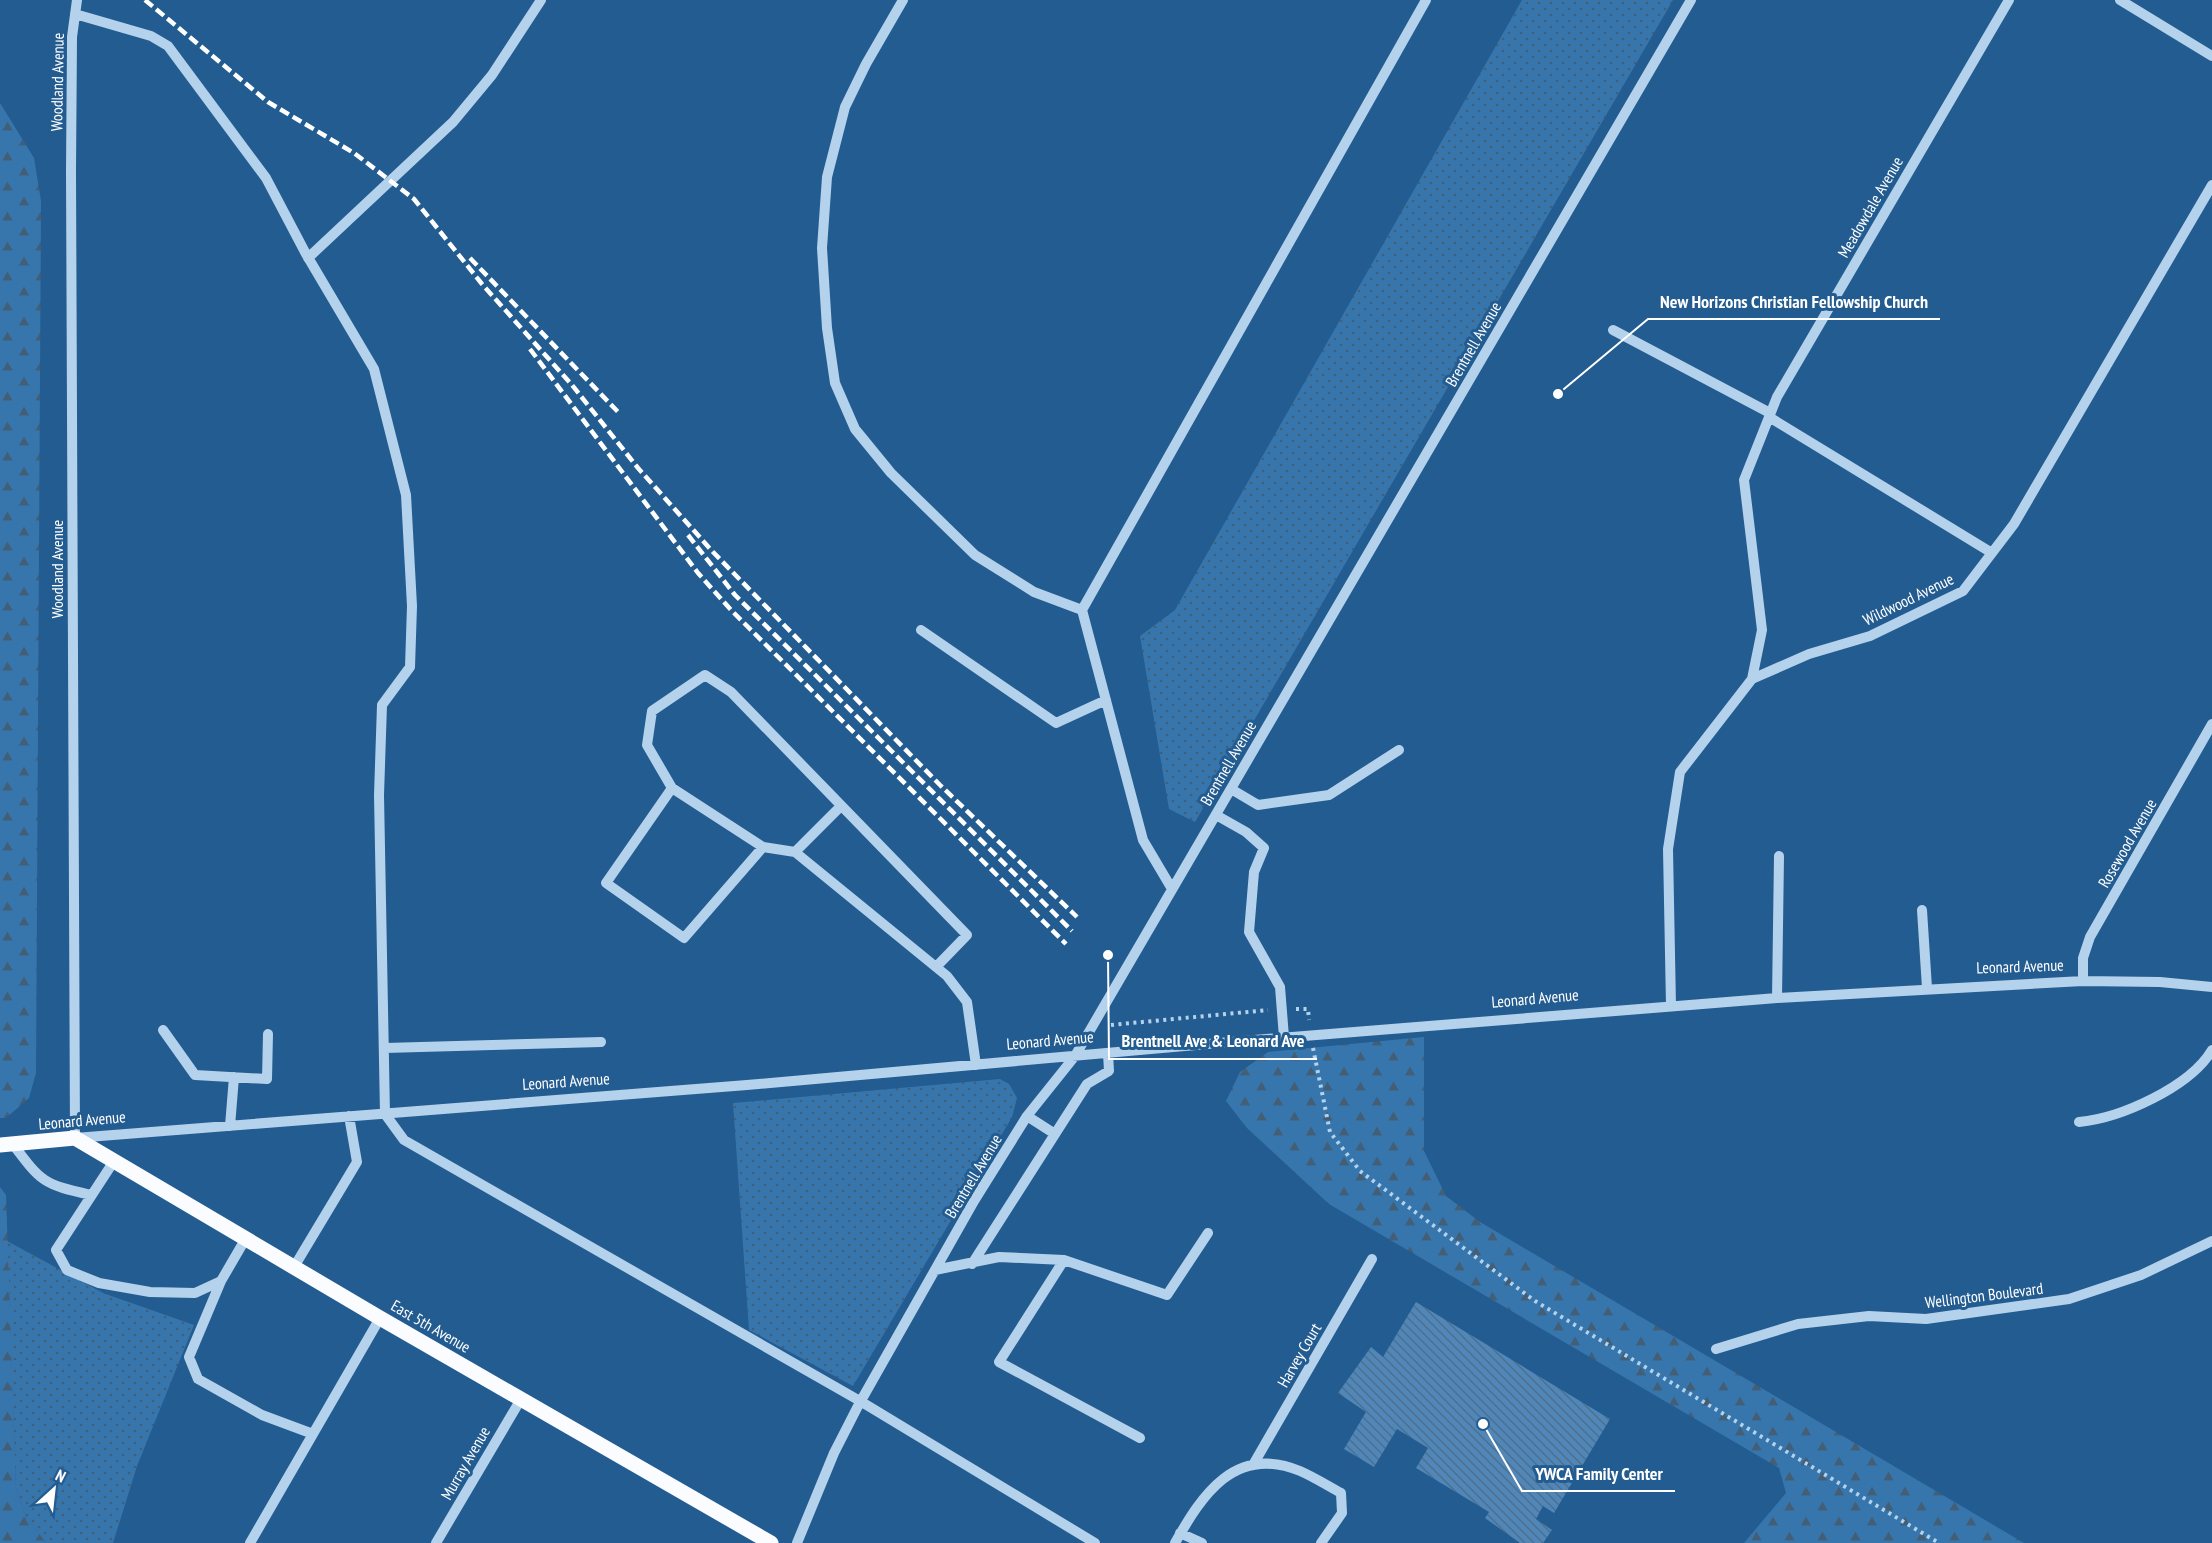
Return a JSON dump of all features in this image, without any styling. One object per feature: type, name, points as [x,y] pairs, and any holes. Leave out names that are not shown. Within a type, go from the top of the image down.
[{"type":"main road","name":"Leonard Avenue","points":[[6,1144],[75,1138]]},
{"type":"main road","name":"East 5th Avenue","points":[[75,1138],[380,1318],[771,1543]]},
{"type":"street","name":"Woodland Avenue","points":[[75,1138],[71,171],[72,38],[77,0]]},
{"type":"street","points":[[308,258],[453,122],[492,75],[541,0]]},
{"type":"street","points":[[903,0],[845,107],[827,177],[822,248],[827,328],[835,383],[855,429],[891,473],[975,555],[1034,592],[1082,610]]},
{"type":"street","points":[[1172,889],[1143,840],[1082,610],[1426,0]]},
{"type":"street","name":"Brentnell Avenue","points":[[797,1543],[834,1453],[860,1401],[935,1270],[1027,1116],[1075,1056],[1691,0]]},
{"type":"street","name":"Meadowdale Avenue","points":[[1752,679],[1762,630],[1744,480],[1777,397],[2009,0]]},
{"type":"street","points":[[2120,0],[2212,56]]},
{"type":"street","points":[[75,14],[151,36],[168,46],[266,178],[308,258],[374,369],[406,495],[412,606],[410,667],[382,705],[381,717],[379,795],[385,1114],[404,1140],[860,1401],[1095,1543]]},
{"type":"street","name":"Wildwood Avenue","points":[[1671,1006],[1668,849],[1680,772],[1752,679],[1809,654],[1870,636],[1963,591],[2014,524],[2212,185]]},
{"type":"street","points":[[1613,330],[1769,415],[1992,553]]},
{"type":"street","points":[[921,630],[1056,723],[1106,700]]},
{"type":"street","points":[[936,967],[967,935],[731,692],[705,675],[652,711],[647,745],[672,788],[763,847],[795,852],[947,976],[967,1002],[976,1065]]},
{"type":"street","name":"Rosewood Avenue","points":[[2083,981],[2083,958],[2090,937],[2212,724]]},
{"type":"street","points":[[1231,789],[1258,805],[1329,795],[1399,750]]},
{"type":"street","points":[[672,788],[606,884],[684,939],[763,847]]},
{"type":"street","points":[[795,852],[841,806]]},
{"type":"street","points":[[1216,815],[1246,832],[1264,848],[1254,873],[1249,932],[1280,987],[1284,1037]]},
{"type":"street","points":[[1777,998],[1779,856]]},
{"type":"street","points":[[1922,910],[1927,988]]},
{"type":"street","name":"Leonard Avenue","points":[[75,1138],[1777,998],[2083,981],[2160,982],[2212,987]]},
{"type":"street","points":[[163,1030],[195,1075],[267,1079],[268,1034]]},
{"type":"street","points":[[385,1048],[600,1042]]},
{"type":"street","points":[[2079,1122],[2105,1118],[2164,1093],[2187,1079],[2204,1063],[2212,1050]]},
{"type":"street","points":[[972,1264],[1087,1084],[1109,1071],[1108,1053]]},
{"type":"street","points":[[230,1126],[234,1077]]},
{"type":"street","points":[[294,1267],[357,1162],[349,1116]]},
{"type":"street","points":[[1027,1116],[1054,1134]]},
{"type":"street","points":[[6,1144],[37,1176],[55,1186],[91,1195]]},
{"type":"street","points":[[114,1161],[56,1250],[67,1270],[99,1283],[150,1292],[195,1293],[221,1281]]},
{"type":"street","points":[[935,1270],[999,1257],[1064,1260],[1167,1295],[1208,1233]]},
{"type":"street","points":[[246,1238],[221,1281],[189,1357],[198,1379],[262,1415],[313,1434]]},
{"type":"street","name":"Wellington Boulevard","points":[[1716,1348],[1798,1324],[1869,1316],[1926,1319],[2069,1299],[2141,1275],[2212,1241]]},
{"type":"street","name":"Harvey Court","points":[[1253,1465],[1372,1259]]},
{"type":"street","points":[[1064,1260],[999,1362],[1140,1438]]},
{"type":"street","points":[[250,1543],[380,1318]]},
{"type":"street","name":"Murray Avenue","points":[[436,1543],[521,1399]]},
{"type":"street","points":[[1174,1543],[1197,1503],[1221,1479],[1253,1465],[1275,1465],[1299,1471],[1341,1493],[1342,1513],[1320,1543]]},
{"type":"street","points":[[1180,1533],[1202,1543]]},
{"type":"path","points":[[1091,1028],[1282,1009],[1308,1009],[1310,1035],[1330,1132],[1360,1172],[1535,1301],[1940,1543]]},
{"type":"green space","points":[[1522,0],[1673,0],[1195,822],[1169,809],[1140,636],[1175,610]]},
{"type":"green space","points":[[0,103],[34,158],[41,201],[36,1073],[29,1098],[6,1118],[0,1118]]},
{"type":"green space","points":[[1424,1037],[1424,1151],[1446,1196],[1480,1222],[2024,1543],[1744,1543],[1786,1493],[1779,1468],[1329,1204],[1247,1128],[1226,1101],[1240,1072],[1268,1052]]},
{"type":"green space","points":[[1000,1079],[1009,1084],[1017,1098],[1012,1117],[853,1386],[749,1330],[733,1103]]},
{"type":"green space","points":[[0,1187],[6,1195],[16,1489],[26,1517],[46,1543],[0,1543]]},
{"type":"green space","points":[[7,1241],[103,1293],[194,1325],[137,1466],[113,1543],[46,1543],[26,1517],[16,1489]]},
{"type":"building","points":[[1416,1302],[1610,1419],[1554,1513],[1543,1506],[1536,1519],[1552,1530],[1543,1543],[1520,1543],[1485,1518],[1489,1512],[1416,1468],[1428,1448],[1397,1429],[1374,1467],[1344,1449],[1366,1412],[1338,1393],[1371,1347],[1383,1357]]},
{"type":"railway","points":[[145,0],[268,102],[354,153],[414,199],[482,284],[572,385],[638,468],[713,552],[940,785],[1077,917]]},
{"type":"railway","points":[[470,258],[620,414]]},
{"type":"railway","points":[[530,349],[698,573],[731,610],[1066,944]]},
{"type":"railway","points":[[688,535],[735,595],[1072,931]]},
{"type":"place","name":"New Horizons Christian Fellowship Church","points":[[1558,394]]},
{"type":"place","name":"Brentnell Ave & Leonard Ave","points":[[1108,955]]},
{"type":"place","name":"YWCA Family Center","points":[[1483,1424]]}]
